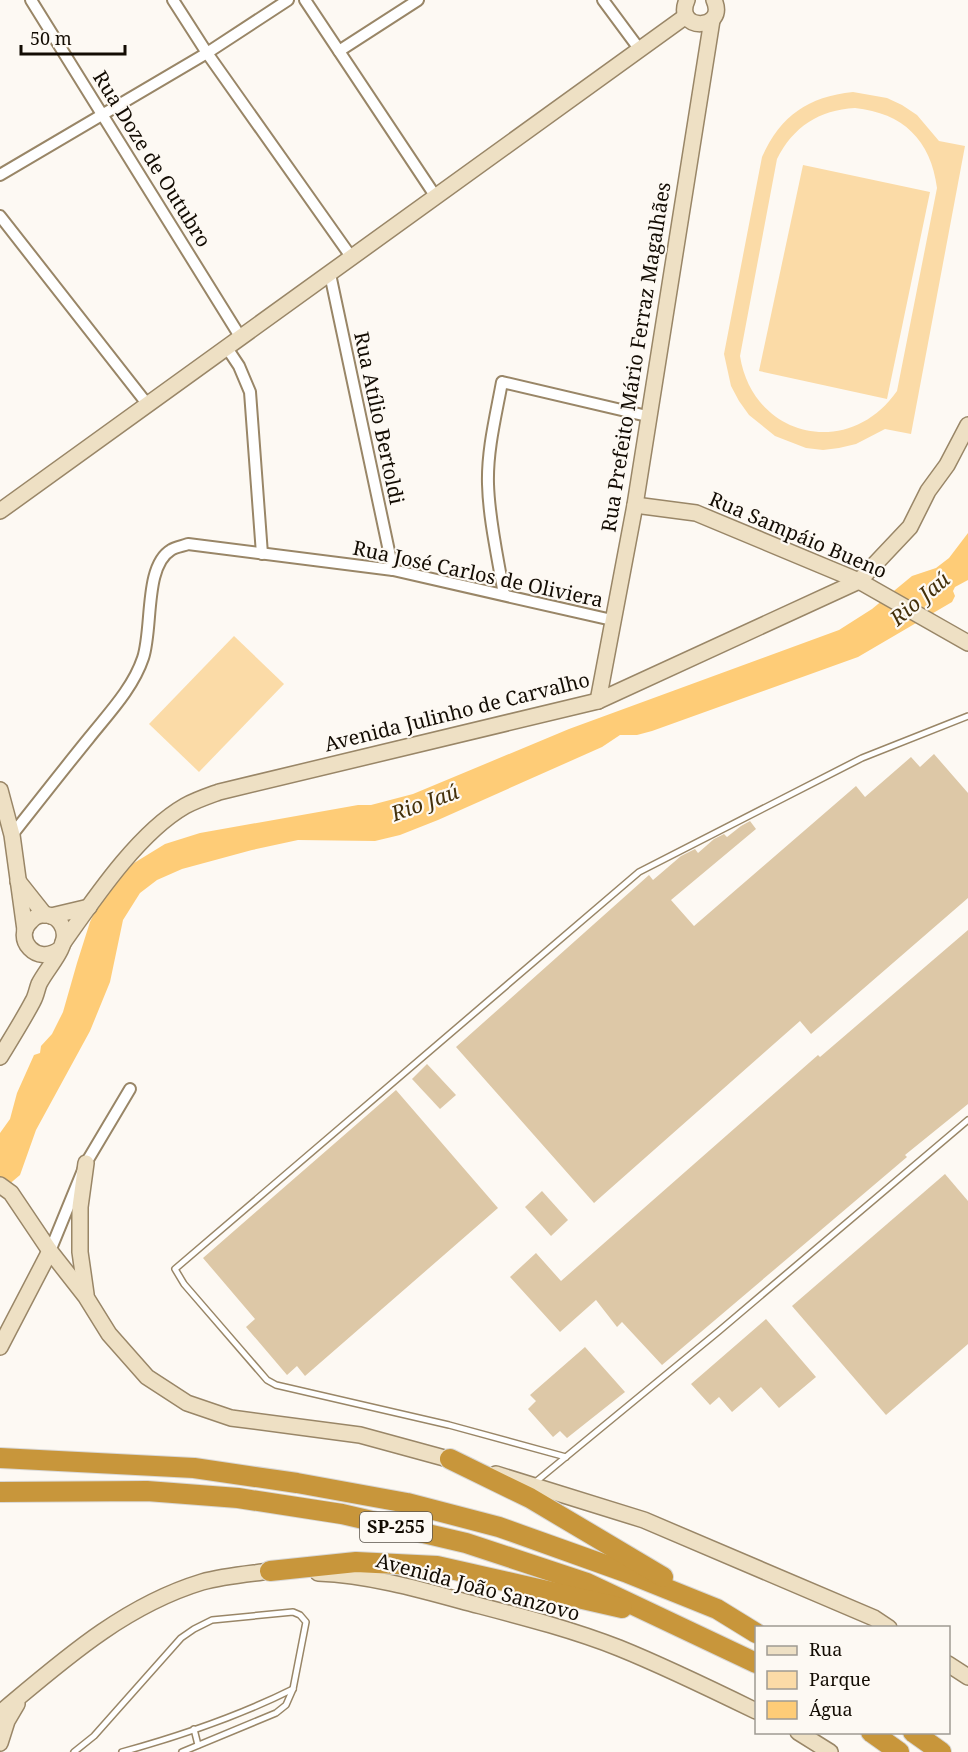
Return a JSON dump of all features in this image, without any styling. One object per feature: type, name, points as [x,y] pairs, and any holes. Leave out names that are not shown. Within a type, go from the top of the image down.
[{"type":"highway","name":"SP-255","points":[[7,1458],[194,1468],[297,1483],[407,1503],[499,1527],[625,1572],[717,1609],[755,1632]]},
{"type":"highway","points":[[450,1460],[530,1498],[717,1609]]},
{"type":"highway","name":"SP-255","points":[[6,1493],[147,1491],[238,1498],[342,1514],[466,1543],[587,1583],[755,1663]]},
{"type":"highway","points":[[270,1571],[356,1562],[437,1566],[664,1618]]},
{"type":"highway","points":[[874,1734],[899,1752]]},
{"type":"highway","points":[[916,1734],[941,1752]]},
{"type":"street","name":"Rua Doze de Outubro","points":[[31,0],[104,114],[241,338]]},
{"type":"street","points":[[174,0],[207,53],[352,258]]},
{"type":"street","points":[[0,175],[207,53],[288,0]]},
{"type":"street","points":[[305,0],[436,197]]},
{"type":"street","points":[[339,51],[418,0]]},
{"type":"street","points":[[603,0],[640,50]]},
{"type":"street","points":[[687,0],[684,10],[686,16],[695,24],[701,25],[712,20]]},
{"type":"street","name":"Rua Prefeito Mário Ferraz Magalhães","points":[[598,700],[634,505],[712,20],[717,9],[714,0]]},
{"type":"street","points":[[0,511],[686,16]]},
{"type":"street","points":[[0,216],[148,405]]},
{"type":"street","name":"Rua Atílio Bertoldi","points":[[330,274],[393,570]]},
{"type":"street","points":[[227,348],[239,366],[250,392],[262,554]]},
{"type":"street","points":[[504,595],[488,483],[492,438],[502,382],[647,416]]},
{"type":"street","points":[[859,581],[910,526],[928,491],[947,465],[968,425]]},
{"type":"street","name":"Rua Sampáio Bueno","points":[[634,505],[696,513],[859,581],[967,643]]},
{"type":"street","name":"Rua José Carlos de Oliviera","points":[[12,835],[118,701],[137,673],[144,656],[149,628],[152,583],[157,564],[171,550],[188,544],[393,570],[612,620]]},
{"type":"street","name":"Avenida Julinho de Carvalho","points":[[0,1057],[62,946],[89,907],[143,839],[185,806],[219,792],[598,700],[859,581]]},
{"type":"street","points":[[0,790],[12,835],[25,930],[24,937],[29,948],[36,992]]},
{"type":"street","points":[[18,881],[48,915],[62,924],[64,930],[62,946],[55,953],[42,955],[29,948]]},
{"type":"street","points":[[25,930],[32,919],[89,907]]},
{"type":"street","points":[[0,1347],[50,1251],[86,1163],[130,1089]]},
{"type":"street","points":[[86,1163],[80,1207],[80,1252],[86,1296]]},
{"type":"street","points":[[0,1185],[11,1193],[50,1251],[86,1296],[110,1334],[147,1377],[188,1403],[231,1418],[360,1435],[450,1460],[644,1520],[874,1618],[886,1626]]},
{"type":"street","name":"Avenida João Sanzovo","points":[[0,1713],[88,1640],[151,1602],[203,1582],[270,1571],[344,1574],[417,1589],[531,1619],[618,1648],[755,1712]]},
{"type":"street","points":[[950,1665],[968,1677]]},
{"type":"street","points":[[0,1743],[7,1721],[23,1694]]},
{"type":"street","points":[[801,1734],[830,1752]]},
{"type":"lane","points":[[566,1457],[449,1425],[276,1385],[267,1380],[184,1284],[175,1269],[639,872],[862,758],[968,716]]},
{"type":"lane","points":[[532,1485],[968,1120]]},
{"type":"lane","points":[[74,1752],[94,1736],[182,1638],[194,1629],[212,1620],[293,1612],[300,1615],[306,1622],[293,1689],[286,1705],[276,1713],[182,1752]]},
{"type":"lane","points":[[122,1752],[165,1740],[263,1703],[293,1689]]},
{"type":"lane","points":[[194,1729],[198,1745]]},
{"type":"green space","points":[[853,92],[887,98],[917,115],[939,141],[965,146],[911,434],[885,429],[856,444],[823,450],[806,448],[775,436],[749,415],[731,386],[724,354],[762,157],[787,119],[809,104]],"holes":[[[855,108],[887,116],[912,132],[928,156],[937,188],[897,391],[877,413],[854,426],[830,432],[805,430],[783,421],[763,406],[749,384],[740,356],[777,159],[791,138],[808,122],[842,109]]]},
{"type":"green space","points":[[803,165],[930,192],[887,399],[759,371]]},
{"type":"green space","points":[[234,636],[284,684],[199,772],[149,724]]},
{"type":"water","name":"Rio Jaú","points":[[968,533],[968,580],[955,587],[952,602],[858,657],[652,731],[637,735],[620,735],[602,747],[400,835],[375,841],[298,840],[182,869],[157,880],[140,893],[123,920],[110,982],[90,1031],[36,1130],[20,1175],[0,1192],[0,1133],[10,1119],[17,1093],[34,1055],[40,1053],[41,1046],[52,1034],[63,1012],[90,922],[104,893],[134,863],[165,844],[200,833],[358,805],[371,805],[413,794],[569,729],[839,630],[872,609],[912,576],[936,568],[949,558]]},
{"type":"building","points":[[934,754],[968,793],[968,898],[811,1034],[800,1021],[594,1203],[456,1047],[649,875],[653,880],[681,856],[695,849],[698,853],[714,839],[724,834],[727,837],[750,821],[756,829],[671,900],[694,926],[856,786],[865,797],[911,757],[920,767]]},
{"type":"building","points":[[968,930],[968,1104],[905,1155],[907,1157],[662,1365],[622,1322],[617,1327],[596,1300],[560,1332],[510,1277],[536,1253],[561,1281],[818,1055],[820,1057]]},
{"type":"building","points":[[427,1064],[456,1095],[440,1109],[412,1079]]},
{"type":"building","points":[[396,1090],[498,1208],[305,1376],[297,1366],[287,1375],[246,1327],[255,1319],[203,1258]]},
{"type":"building","points":[[945,1174],[968,1201],[968,1344],[886,1415],[792,1306]]},
{"type":"building","points":[[542,1191],[568,1220],[551,1236],[525,1207]]},
{"type":"building","points":[[766,1319],[816,1377],[779,1408],[761,1387],[732,1412],[719,1397],[710,1405],[691,1384]]},
{"type":"building","points":[[585,1347],[625,1392],[567,1438],[560,1431],[553,1437],[528,1409],[536,1401],[530,1395]]}]
